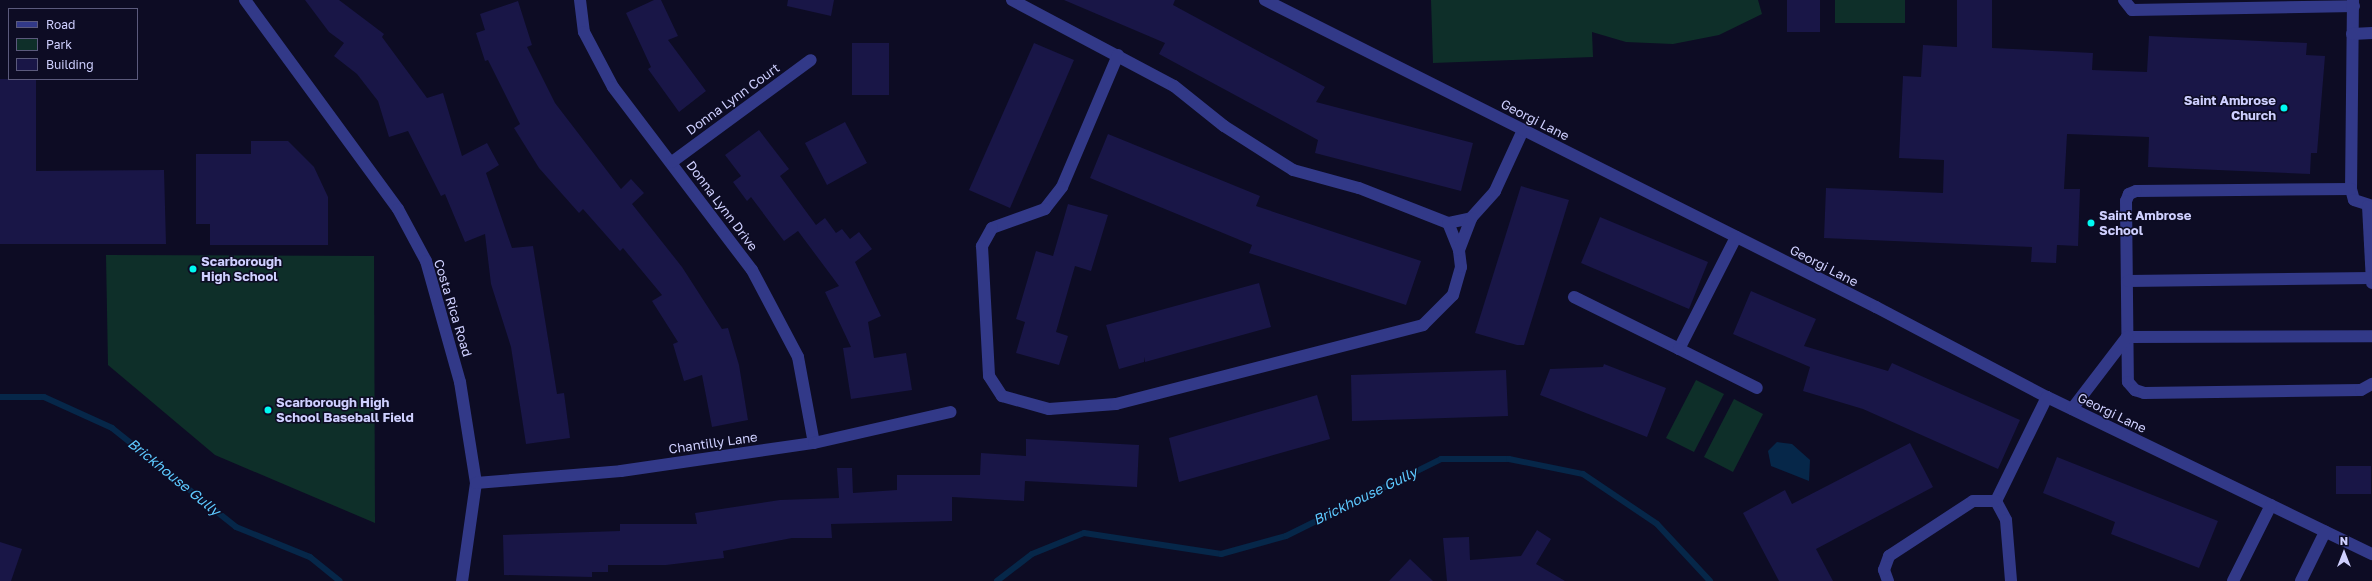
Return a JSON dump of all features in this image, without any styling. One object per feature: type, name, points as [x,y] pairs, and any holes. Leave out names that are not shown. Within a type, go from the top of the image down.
[{"type":"street","name":"Costa Rica Road","points":[[245,0],[398,209],[426,261],[460,382],[476,483],[462,581]]},
{"type":"street","name":"Donna Lynn Drive","points":[[580,0],[584,32],[613,87],[672,162],[752,270],[798,357],[814,442]]},
{"type":"street","points":[[1012,0],[1174,86],[1224,126],[1293,170],[1359,188],[1448,223],[1471,218]]},
{"type":"street","name":"Georgi Lane","points":[[1265,0],[1736,237],[2047,398],[2372,554]]},
{"type":"street","points":[[2124,0],[2132,10],[2353,3],[2351,189],[2354,200],[2370,206],[2372,276],[2128,281]]},
{"type":"street","points":[[2352,34],[2372,33]]},
{"type":"street","points":[[1118,55],[1062,187],[1045,209],[992,228],[982,246],[989,376],[1002,396],[1049,409],[1116,404],[1423,325],[1453,294],[1461,267],[1459,250],[1448,223]]},
{"type":"street","name":"Donna Lynn Court","points":[[672,162],[811,60]]},
{"type":"street","points":[[1459,250],[1471,218],[1496,191],[1523,130]]},
{"type":"street","points":[[2351,189],[2136,191],[2126,200],[2128,382],[2135,390],[2144,392],[2361,390],[2372,384]]},
{"type":"street","points":[[1679,350],[1736,237]]},
{"type":"street","points":[[1574,296],[1757,388]]},
{"type":"street","points":[[2127,337],[2372,336]]},
{"type":"street","points":[[2072,409],[2127,337]]},
{"type":"street","points":[[1996,501],[2047,398]]},
{"type":"street","name":"Chantilly Lane","points":[[476,483],[621,471],[814,442],[951,412]]},
{"type":"street","points":[[1888,581],[1884,570],[1889,556],[1973,501],[1996,501]]},
{"type":"street","points":[[1996,501],[2006,520],[2012,581]]},
{"type":"street","points":[[2233,581],[2271,505]]},
{"type":"street","points":[[2301,581],[2325,532]]},
{"type":"green space","points":[[1431,0],[1758,0],[1762,14],[1719,35],[1673,44],[1626,42],[1592,32],[1593,57],[1433,63]]},
{"type":"green space","points":[[1835,0],[1905,0],[1905,23],[1835,23]]},
{"type":"green space","name":"Scarborough High School Baseball Field","points":[[106,255],[374,256],[375,523],[215,455],[108,365]]},
{"type":"green space","points":[[1696,380],[1724,394],[1694,452],[1666,438]]},
{"type":"green space","points":[[1734,399],[1763,414],[1733,472],[1704,457]]},
{"type":"water","points":[[1777,442],[1792,444],[1810,460],[1809,481],[1771,466],[1768,451]]},
{"type":"building","points":[[305,0],[339,0],[384,34],[382,37],[427,98],[443,93],[462,156],[487,143],[499,165],[486,173],[512,248],[533,246],[557,394],[564,393],[570,438],[526,444],[511,347],[491,284],[485,234],[465,242],[445,194],[441,196],[408,131],[389,137],[378,101],[357,74],[334,56],[344,43],[329,32]]},
{"type":"building","points":[[654,0],[661,0],[678,36],[668,40],[706,91],[679,112],[648,69],[651,67],[626,13]]},
{"type":"building","points":[[788,0],[834,0],[831,16],[787,6]]},
{"type":"building","points":[[1064,0],[1175,0],[1173,5],[1325,87],[1316,102],[1473,143],[1461,191],[1315,153],[1318,140],[1159,54],[1165,43]]},
{"type":"building","points":[[1787,0],[1820,0],[1820,32],[1787,32]]},
{"type":"building","points":[[1957,0],[1992,0],[1992,48],[2093,53],[2092,70],[2147,72],[2149,36],[2307,43],[2306,55],[2325,56],[2317,153],[2311,153],[2310,174],[2148,167],[2149,137],[2067,134],[2064,189],[2080,189],[2078,246],[2057,245],[2056,263],[2031,262],[2032,247],[1824,238],[1826,188],[1943,193],[1944,160],[1899,158],[1903,76],[1921,77],[1923,45],[1957,47]]},
{"type":"building","points":[[518,1],[532,45],[527,47],[555,103],[621,189],[631,179],[644,193],[632,204],[682,267],[722,329],[728,328],[739,365],[748,420],[712,427],[702,375],[684,381],[673,344],[678,342],[652,301],[662,295],[623,248],[620,251],[583,209],[579,213],[539,168],[514,128],[520,124],[488,60],[485,61],[476,33],[485,30],[480,14]]},
{"type":"building","points":[[852,43],[889,43],[889,95],[852,95]]},
{"type":"building","points":[[1034,43],[1074,60],[1010,208],[969,190]]},
{"type":"building","points":[[0,79],[36,80],[36,171],[164,170],[166,244],[0,244]]},
{"type":"building","points":[[845,122],[867,163],[827,185],[805,143]]},
{"type":"building","points":[[759,130],[789,169],[780,176],[816,225],[825,218],[836,233],[842,229],[850,239],[859,232],[872,249],[855,262],[881,316],[868,322],[874,358],[906,353],[912,390],[851,399],[843,348],[851,347],[825,292],[839,286],[798,231],[784,241],[751,197],[747,201],[733,182],[741,176],[725,155]]},
{"type":"building","points":[[1108,134],[1260,196],[1256,206],[1421,261],[1406,305],[1249,253],[1252,245],[1090,178]]},
{"type":"building","points":[[251,141],[288,141],[314,167],[328,197],[328,245],[210,245],[210,224],[196,224],[196,154],[251,154]]},
{"type":"building","points":[[1521,186],[1569,200],[1524,345],[1517,345],[1475,333]]},
{"type":"building","points":[[1068,204],[1108,215],[1091,271],[1075,266],[1056,332],[1068,336],[1059,365],[1016,353],[1025,322],[1016,319],[1036,251],[1053,256]]},
{"type":"building","points":[[1600,217],[1708,262],[1689,309],[1581,263]]},
{"type":"building","points":[[1259,283],[1271,327],[1145,362],[1144,357],[1144,362],[1119,369],[1106,325]]},
{"type":"building","points":[[1751,291],[1816,319],[1804,346],[1888,371],[1892,363],[2020,420],[1998,469],[1863,409],[1803,391],[1810,367],[1733,334]]},
{"type":"building","points":[[1604,364],[1666,388],[1647,437],[1540,395],[1550,369],[1603,367]]},
{"type":"building","points":[[1506,370],[1508,416],[1352,421],[1351,375]]},
{"type":"building","points":[[1317,395],[1330,439],[1179,482],[1169,438]]},
{"type":"building","points":[[1026,439],[1139,445],[1137,487],[1025,481],[1024,501],[952,497],[952,521],[831,524],[832,538],[792,538],[723,551],[724,558],[666,565],[608,565],[608,572],[592,572],[592,577],[504,575],[503,535],[620,531],[620,524],[697,524],[695,513],[780,500],[839,498],[837,468],[852,468],[853,493],[897,490],[897,475],[980,475],[981,453],[1026,456]]},
{"type":"building","points":[[1910,443],[1933,487],[1816,549],[1833,581],[1779,581],[1743,513],[1785,490],[1792,504]]},
{"type":"building","points":[[2057,457],[2218,521],[2199,568],[2111,534],[2115,522],[2043,493]]},
{"type":"building","points":[[2336,466],[2371,466],[2371,494],[2336,494]]},
{"type":"building","points":[[1537,530],[1551,539],[1536,564],[1565,581],[1447,581],[1443,538],[1469,537],[1470,560],[1521,556]]},
{"type":"building","points":[[0,542],[22,549],[11,581],[0,581]]},
{"type":"building","points":[[1410,559],[1433,581],[1389,581]]},
{"type":"waterway","name":"Brickhouse Gully","points":[[0,397],[44,397],[112,428],[236,527],[310,557],[340,581]]},
{"type":"waterway","name":"Brickhouse Gully","points":[[997,581],[1032,554],[1084,533],[1221,554],[1286,536],[1441,459],[1509,459],[1583,474],[1657,524],[1710,581]]},
{"type":"place","name":"Saint Ambrose Church","points":[[2284,108]]},
{"type":"place","name":"Saint Ambrose School","points":[[2091,223]]},
{"type":"place","name":"Scarborough High School","points":[[193,269]]},
{"type":"place","name":"Scarborough High School Baseball Field","points":[[268,410]]}]
